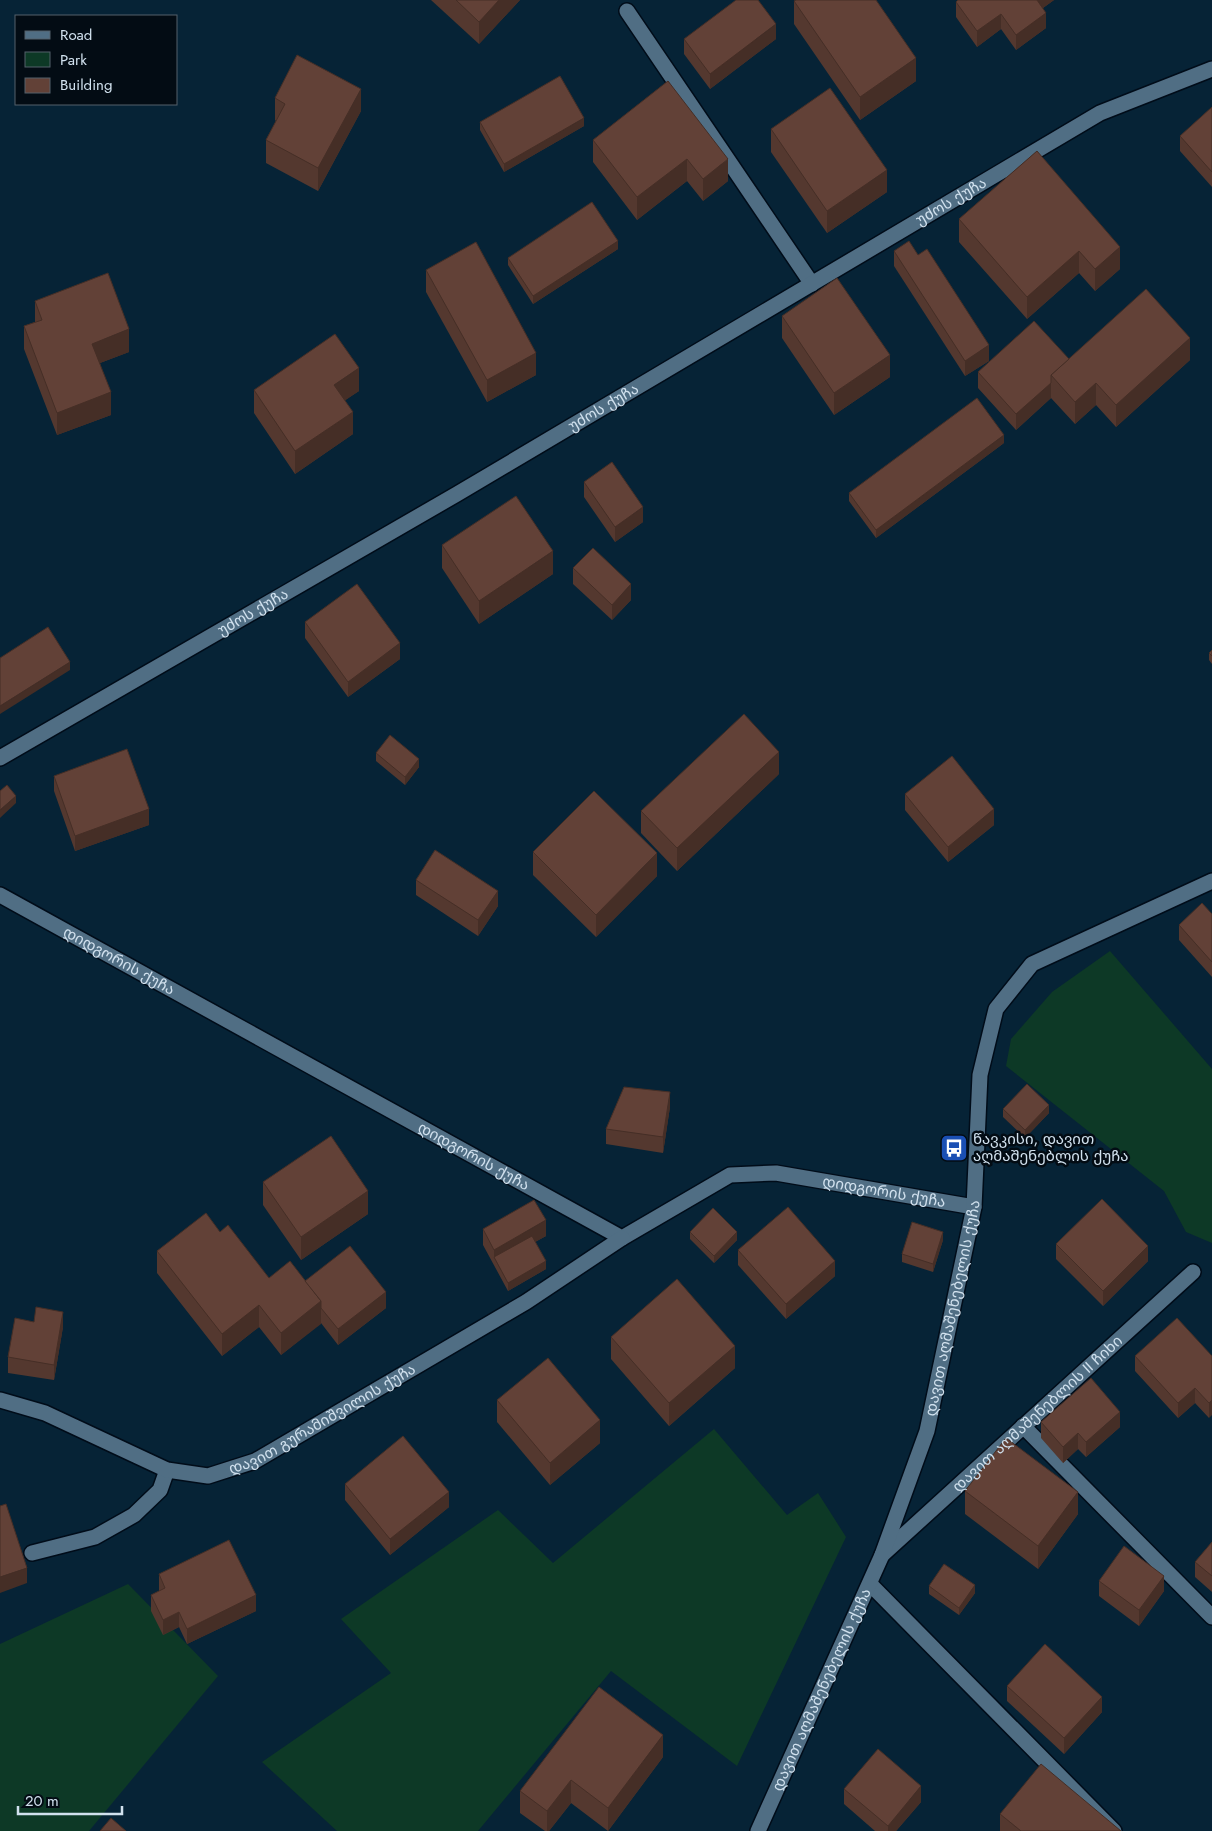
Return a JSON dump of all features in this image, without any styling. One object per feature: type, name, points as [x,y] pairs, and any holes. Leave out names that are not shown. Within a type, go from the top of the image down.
[{"type":"street","points":[[627,11],[812,284]]},
{"type":"street","name":"უძოს ქუჩა","points":[[0,758],[457,494],[1100,113],[1212,69]]},
{"type":"street","name":"დავით აღმაშენებელის ქუჩა","points":[[758,1831],[870,1584],[927,1432],[974,1207],[980,1075],[996,1010],[1032,964],[1212,881]]},
{"type":"street","name":"დიდგორის ქუჩა","points":[[0,896],[622,1238],[730,1175],[776,1172],[974,1207]]},
{"type":"street","name":"დავით გურამიშვილის ქუჩა","points":[[0,1400],[45,1413],[167,1470],[208,1476],[255,1461],[526,1302],[622,1238]]},
{"type":"street","name":"დავით აღმაშენებლის II ჩიხი","points":[[882,1555],[1193,1272]]},
{"type":"street","points":[[1023,1426],[1212,1617]]},
{"type":"street","points":[[32,1553],[95,1537],[134,1515],[160,1490],[167,1470]]},
{"type":"street","points":[[870,1584],[1114,1831]]},
{"type":"green space","points":[[1110,951],[1212,1069],[1212,1243],[1186,1232],[1164,1191],[1006,1066],[1011,1039],[1052,992]]},
{"type":"green space","points":[[714,1429],[787,1515],[818,1493],[846,1537],[737,1766],[611,1671],[478,1831],[337,1831],[262,1762],[391,1673],[341,1619],[498,1510],[553,1563]]},
{"type":"green space","points":[[128,1584],[218,1676],[89,1831],[0,1831],[0,1644]]},
{"type":"building","points":[[456,0],[499,0],[479,22]]},
{"type":"building","points":[[736,0],[758,0],[776,24],[710,74],[684,39]]},
{"type":"building","points":[[876,0],[916,58],[860,97],[794,1]]},
{"type":"building","points":[[958,0],[1037,0],[1046,13],[1016,35],[1001,14],[977,31],[956,2]]},
{"type":"building","points":[[297,55],[361,89],[318,168],[266,140],[285,104],[275,98]]},
{"type":"building","points":[[560,76],[584,118],[504,164],[480,122]]},
{"type":"building","points":[[668,81],[728,159],[703,179],[687,159],[637,197],[593,140]]},
{"type":"building","points":[[830,88],[887,170],[827,211],[771,129]]},
{"type":"building","points":[[1212,107],[1212,172],[1180,136]]},
{"type":"building","points":[[1037,151],[1120,247],[1095,269],[1079,251],[1027,297],[959,219]]},
{"type":"building","points":[[592,202],[618,241],[533,296],[508,258]]},
{"type":"building","points":[[909,241],[918,255],[927,249],[989,345],[965,361],[894,251]]},
{"type":"building","points":[[476,242],[536,353],[487,380],[426,270]]},
{"type":"building","points":[[108,273],[129,329],[92,344],[111,392],[57,413],[24,326],[42,320],[35,301]]},
{"type":"building","points":[[837,278],[890,355],[834,393],[782,316]]},
{"type":"building","points":[[1146,289],[1190,338],[1116,405],[1096,383],[1075,402],[1051,375]]},
{"type":"building","points":[[1034,321],[1069,359],[1051,375],[1051,383],[1016,414],[978,372]]},
{"type":"building","points":[[335,334],[359,368],[334,385],[353,412],[295,451],[254,390]]},
{"type":"building","points":[[977,398],[1004,435],[876,530],[849,493]]},
{"type":"building","points":[[612,462],[643,507],[615,527],[584,482]]},
{"type":"building","points":[[516,496],[553,551],[479,601],[442,545]]},
{"type":"building","points":[[593,548],[631,584],[612,605],[573,568]]},
{"type":"building","points":[[357,584],[400,643],[348,682],[305,622]]},
{"type":"building","points":[[48,627],[70,662],[0,706],[0,658]]},
{"type":"building","points":[[744,714],[779,752],[677,848],[641,811]]},
{"type":"building","points":[[390,735],[419,759],[405,777],[376,753]]},
{"type":"building","points":[[127,749],[149,809],[75,836],[54,776]]},
{"type":"building","points":[[952,756],[994,809],[948,847],[905,794]]},
{"type":"building","points":[[7,785],[16,796],[0,810],[0,791]]},
{"type":"building","points":[[594,791],[657,853],[596,915],[533,852]]},
{"type":"building","points":[[435,850],[498,891],[478,920],[416,880]]},
{"type":"building","points":[[1202,903],[1212,914],[1212,962],[1179,925]]},
{"type":"building","points":[[1027,1084],[1049,1105],[1025,1130],[1003,1109]]},
{"type":"building","points":[[624,1087],[670,1092],[663,1137],[606,1129]]},
{"type":"building","points":[[331,1136],[368,1191],[301,1237],[263,1182]]},
{"type":"building","points":[[1102,1199],[1148,1246],[1103,1291],[1056,1244]]},
{"type":"building","points":[[534,1200],[546,1220],[494,1250],[483,1229]]},
{"type":"building","points":[[788,1207],[835,1261],[786,1304],[738,1250]]},
{"type":"building","points":[[713,1208],[737,1232],[714,1256],[690,1232]]},
{"type":"building","points":[[206,1213],[220,1232],[228,1225],[269,1278],[290,1261],[321,1301],[281,1333],[259,1305],[222,1334],[157,1251]]},
{"type":"building","points":[[912,1222],[943,1232],[933,1264],[902,1254]]},
{"type":"building","points":[[532,1236],[546,1261],[508,1283],[494,1257]]},
{"type":"building","points":[[350,1246],[386,1292],[338,1329],[321,1308],[321,1301],[305,1281]]},
{"type":"building","points":[[677,1279],[735,1346],[669,1403],[611,1337]]},
{"type":"building","points":[[36,1307],[63,1312],[54,1365],[8,1357],[15,1318],[34,1322]]},
{"type":"building","points":[[1177,1318],[1212,1356],[1212,1400],[1209,1403],[1195,1388],[1178,1403],[1135,1356]]},
{"type":"building","points":[[548,1358],[600,1420],[550,1463],[497,1400]]},
{"type":"building","points":[[1091,1378],[1120,1412],[1086,1442],[1078,1433],[1063,1447],[1041,1422]]},
{"type":"building","points":[[403,1436],[449,1492],[390,1539],[345,1484]]},
{"type":"building","points":[[1006,1438],[1078,1492],[1038,1546],[965,1491]]},
{"type":"building","points":[[6,1504],[27,1568],[0,1577],[0,1506]]},
{"type":"building","points":[[229,1540],[256,1595],[187,1629],[179,1612],[163,1620],[151,1595],[165,1588],[159,1574]]},
{"type":"building","points":[[1212,1542],[1212,1576],[1195,1562]]},
{"type":"building","points":[[1124,1546],[1164,1576],[1139,1610],[1099,1581]]},
{"type":"building","points":[[944,1564],[975,1585],[959,1608],[929,1586]]},
{"type":"building","points":[[1045,1644],[1102,1697],[1064,1738],[1007,1686]]},
{"type":"building","points":[[599,1687],[663,1735],[608,1808],[571,1780],[547,1811],[520,1791]]},
{"type":"building","points":[[878,1749],[921,1786],[888,1826],[844,1789]]},
{"type":"building","points":[[1041,1764],[1121,1831],[1021,1831],[1000,1814]]},
{"type":"building","points":[[111,1818],[126,1831],[100,1831]]},
{"type":"place","name":"წავკისი, დავით აღმაშენებლის ქუჩა","points":[[954,1148]]}]
